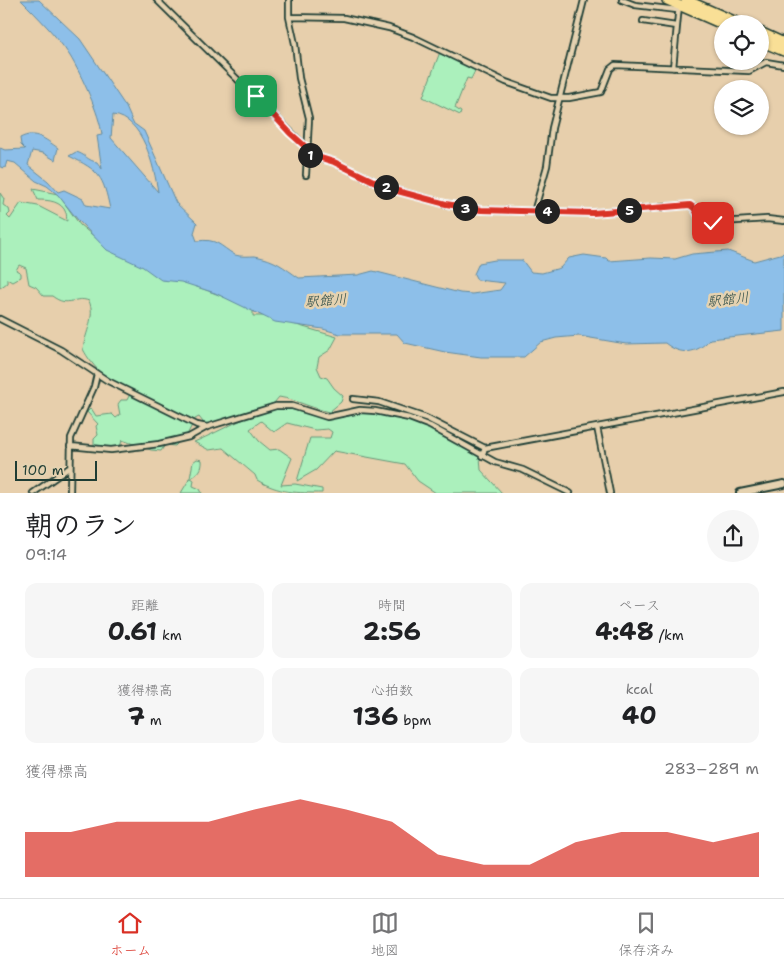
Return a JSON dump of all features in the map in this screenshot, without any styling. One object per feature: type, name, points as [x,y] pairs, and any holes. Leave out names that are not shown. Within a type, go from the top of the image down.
[{"type":"highway","points":[[667,0],[714,15]]},
{"type":"highway","points":[[681,4],[714,20]]},
{"type":"highway","points":[[769,36],[784,43]]},
{"type":"highway","points":[[769,45],[784,51]]},
{"type":"main road","points":[[740,493],[784,484]]},
{"type":"street","points":[[156,0],[308,151],[382,186],[421,198],[481,210],[593,213],[689,205],[693,207],[699,219],[706,223],[762,220],[784,221]]},
{"type":"street","points":[[289,0],[289,17],[295,44],[298,78],[308,112],[306,175]]},
{"type":"street","points":[[534,212],[547,166],[552,128],[584,0]]},
{"type":"street","points":[[622,0],[634,5],[681,4],[676,26],[673,68]]},
{"type":"street","points":[[289,17],[344,18],[389,28],[413,37],[506,82],[560,99],[601,92],[612,66],[749,71],[764,62],[784,64]]},
{"type":"street","points":[[643,20],[676,26]]},
{"type":"street","points":[[0,319],[61,350],[97,374],[197,425],[207,427]]},
{"type":"street","points":[[70,493],[70,446],[74,428],[94,387],[97,374]]},
{"type":"street","points":[[353,399],[379,402],[426,418],[485,448],[784,392]]},
{"type":"street","points":[[70,446],[111,450],[177,440],[207,427],[276,406],[292,406],[327,417],[360,410],[376,411],[410,418],[430,426],[482,456],[500,464],[523,470],[570,493]]},
{"type":"street","points":[[598,427],[610,493]]},
{"type":"street","points":[[482,456],[485,448]]},
{"type":"street","points":[[33,493],[69,468]]},
{"type":"green space","points":[[440,52],[476,69],[471,79],[467,78],[455,108],[461,112],[460,115],[423,97]]},
{"type":"green space","points":[[33,189],[58,194],[80,225],[101,242],[198,287],[253,308],[253,316],[266,316],[337,337],[330,350],[319,357],[317,367],[321,376],[327,378],[343,396],[341,402],[329,412],[279,397],[274,403],[207,427],[199,417],[195,419],[188,433],[175,446],[165,445],[161,451],[151,450],[122,440],[119,451],[112,453],[100,450],[94,446],[94,439],[98,435],[96,426],[98,424],[87,412],[91,408],[96,416],[112,414],[116,418],[120,415],[118,404],[121,400],[127,400],[131,392],[103,375],[83,349],[91,319],[89,301],[67,302],[52,296],[44,296],[36,287],[29,284],[26,268],[19,265],[16,270],[21,273],[21,277],[12,282],[7,279],[7,283],[0,288],[0,193],[4,199],[3,205],[9,209],[10,213],[7,216],[10,219],[21,203],[38,206],[67,221],[66,213],[61,206],[50,201],[38,200]]},
{"type":"green space","points":[[286,408],[325,418],[345,417],[361,412],[380,413],[434,428],[480,457],[481,470],[502,493],[436,493],[418,481],[405,464],[334,451],[316,470],[297,481],[310,438],[330,438],[332,432],[328,429],[315,430],[287,423],[274,432],[261,421],[250,429],[259,441],[270,450],[279,449],[292,458],[281,485],[295,484],[322,489],[322,493],[296,492],[273,488],[257,480],[255,475],[223,448],[209,450],[194,442],[250,416]]},
{"type":"green space","points":[[197,459],[202,460],[202,466],[198,473],[191,478],[194,480],[193,486],[200,489],[202,493],[181,493],[190,478],[193,462]]},
{"type":"water","name":"駅館川","points":[[21,0],[39,0],[80,39],[126,107],[133,123],[144,131],[176,203],[197,223],[194,233],[197,241],[214,242],[237,256],[255,256],[268,260],[279,264],[299,278],[358,275],[373,271],[460,293],[472,294],[500,290],[505,283],[477,280],[474,274],[479,263],[495,260],[522,260],[531,272],[542,273],[560,268],[569,258],[584,255],[606,258],[609,261],[651,258],[675,259],[692,254],[728,251],[754,261],[784,253],[784,331],[710,339],[700,348],[689,352],[677,350],[665,343],[626,344],[579,336],[556,338],[541,342],[524,357],[481,357],[445,352],[405,343],[397,334],[340,334],[323,329],[275,322],[215,293],[181,282],[161,280],[143,267],[107,250],[78,220],[58,195],[47,186],[36,181],[15,163],[7,161],[5,168],[0,167],[0,148],[5,150],[25,149],[21,145],[20,138],[35,135],[58,148],[55,160],[43,153],[32,151],[28,165],[58,192],[64,190],[83,199],[86,205],[110,209],[105,189],[99,176],[88,166],[69,156],[76,152],[79,153],[97,162],[102,169],[97,136],[102,135],[101,127],[89,95],[65,49]],"holes":[[[113,115],[123,118],[132,125],[145,145],[154,169],[158,192],[111,138]]]},
{"type":"route","points":[[256,96],[290,133],[308,149],[308,154],[334,162],[382,186],[421,198],[460,207],[505,212],[571,211],[593,213],[690,205],[701,220],[713,223]]}]
